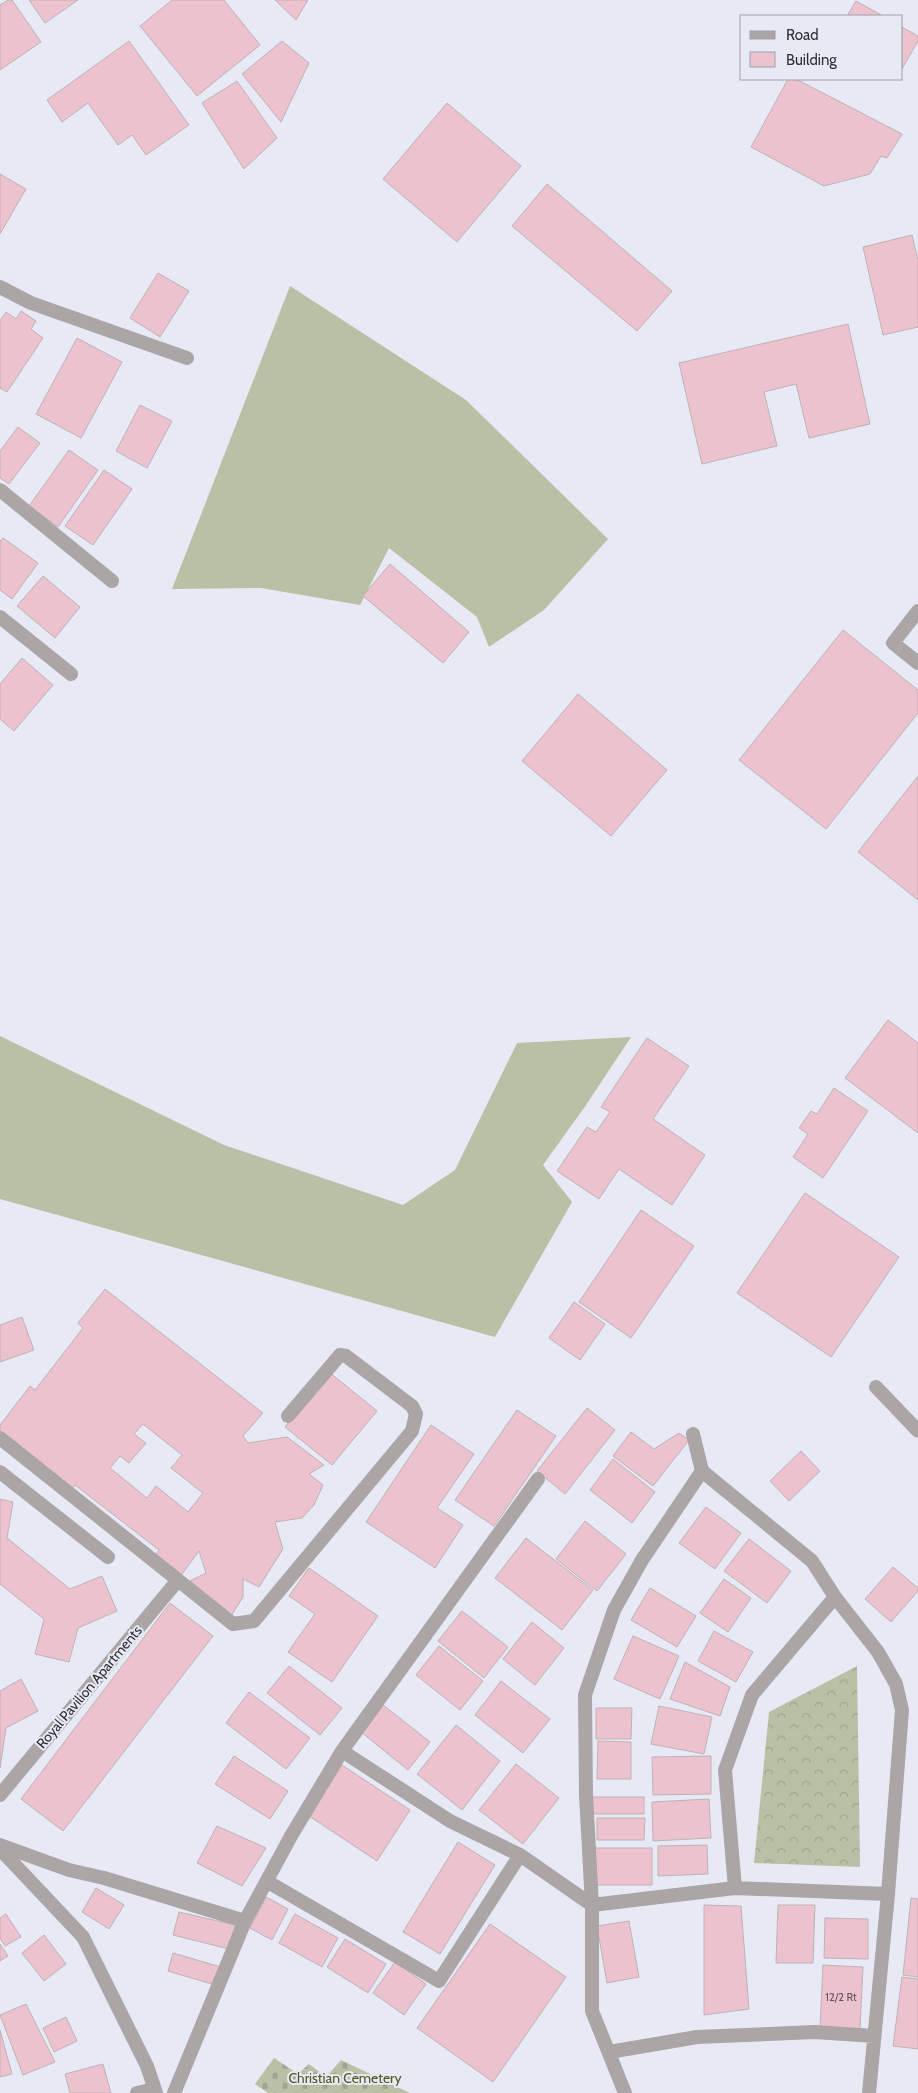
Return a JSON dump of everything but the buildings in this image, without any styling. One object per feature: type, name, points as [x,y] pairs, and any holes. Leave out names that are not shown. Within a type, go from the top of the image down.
[{"type":"street","points":[[0,287],[31,303],[187,358]]},
{"type":"street","points":[[0,490],[112,581]]},
{"type":"street","points":[[918,611],[893,643],[918,663]]},
{"type":"street","points":[[0,617],[71,674]]},
{"type":"street","points":[[0,1438],[234,1624],[254,1622],[412,1431],[416,1414],[412,1406],[346,1356],[340,1355],[288,1416]]},
{"type":"street","points":[[876,1387],[918,1431]]},
{"type":"street","points":[[693,1434],[702,1471],[812,1562],[835,1597],[878,1652],[896,1684],[902,1710],[888,1894],[869,2093]]},
{"type":"street","points":[[625,2093],[592,2011],[592,1905],[586,1795],[585,1695],[614,1610],[642,1560],[702,1471]]},
{"type":"street","points":[[0,1472],[108,1557]]},
{"type":"street","points":[[174,2093],[245,1921],[268,1882],[291,1836],[342,1751],[538,1479]]},
{"type":"street","name":"Royal Pavilion Apartments","points":[[0,1795],[178,1580]]},
{"type":"street","points":[[735,1888],[725,1770],[752,1695],[835,1597]]},
{"type":"street","points":[[342,1751],[450,1821],[520,1855],[592,1905],[735,1888],[888,1894]]},
{"type":"street","points":[[0,1847],[69,1870],[104,1878],[245,1921]]},
{"type":"street","points":[[0,1847],[83,1937],[147,2066],[155,2091],[137,2093]]},
{"type":"street","points":[[268,1882],[439,1981],[520,1855]]},
{"type":"street","points":[[609,2052],[697,2037],[815,2032],[874,2036]]},
{"type":"green space","points":[[290,286],[466,400],[608,539],[544,610],[489,647],[477,617],[389,548],[360,605],[261,588],[172,589]]},
{"type":"green space","points":[[0,1036],[224,1145],[403,1205],[455,1170],[517,1043],[631,1037],[543,1165],[572,1202],[495,1337],[0,1199]]},
{"type":"green space","points":[[857,1666],[860,1867],[754,1863],[769,1712]]},
{"type":"green space","name":"Christian Cemetery","points":[[274,2058],[298,2074],[309,2064],[326,2077],[341,2060],[410,2093],[268,2093],[255,2084]]}]
